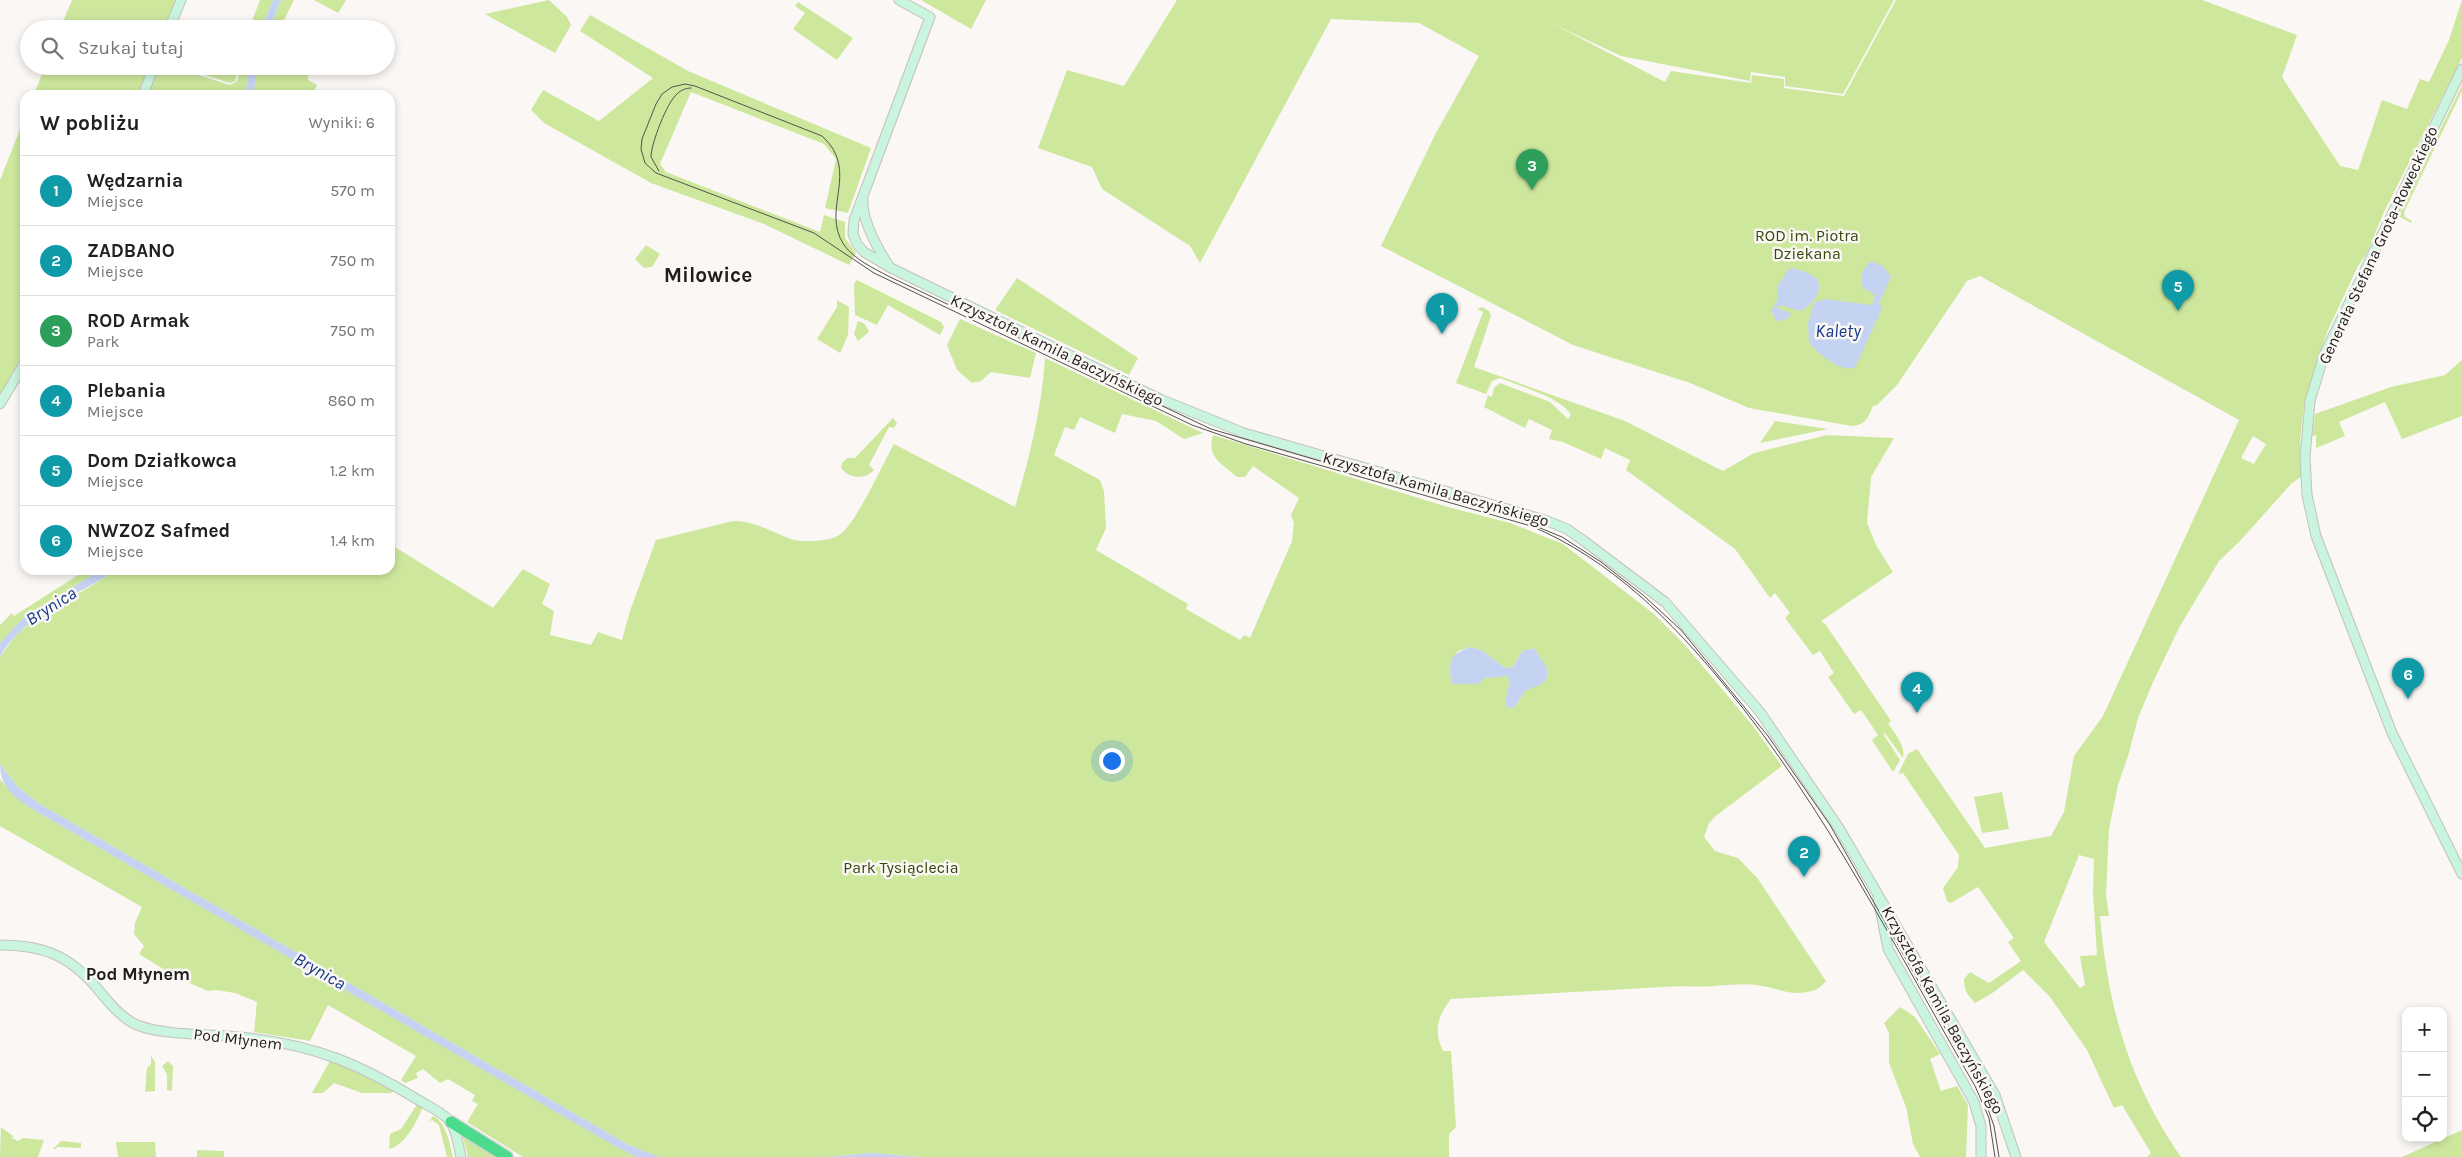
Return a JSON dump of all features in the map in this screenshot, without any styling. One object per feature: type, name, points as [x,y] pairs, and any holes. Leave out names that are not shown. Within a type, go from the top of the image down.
[{"type":"highway","points":[[451,1122],[507,1157]]},
{"type":"street","points":[[173,20],[181,0]]},
{"type":"street","name":"Krzysztofa Kamila Baczyńskiego","points":[[899,0],[930,17],[854,220],[855,239],[864,252],[890,268],[1208,420],[1273,442],[1535,516],[1567,529],[1665,602],[1680,616],[1760,712],[1840,828],[1995,1095],[2016,1157]]},
{"type":"street","name":"Generała Stefana Grota-Roweckiego","points":[[2462,69],[2324,355],[2310,401],[2305,457],[2306,488],[2312,520],[2331,579],[2392,733],[2462,874]]},
{"type":"street","points":[[145,90],[151,75]]},
{"type":"street","name":"Krzysztofa Kamila Baczyńskiego","points":[[864,195],[863,205],[866,218],[882,256],[890,268]]},
{"type":"street","points":[[0,404],[20,370]]},
{"type":"street","name":"Krzysztofa Kamila Baczyńskiego","points":[[1877,893],[1888,949],[1974,1102],[1981,1126],[1981,1157]]},
{"type":"street","name":"Pod Młynem","points":[[0,945],[45,949],[62,957],[87,976],[119,1012],[136,1024],[156,1030],[250,1038],[329,1054],[360,1066],[396,1086],[451,1122]]},
{"type":"street","points":[[451,1122],[461,1157]]},
{"type":"green space","points":[[72,0],[176,0],[168,20],[64,20]]},
{"type":"green space","points":[[260,0],[273,0],[265,20],[252,20]]},
{"type":"green space","points":[[281,0],[294,0],[284,20],[273,20]]},
{"type":"green space","points":[[314,0],[346,0],[338,13]]},
{"type":"green space","points":[[549,0],[567,17],[571,25],[555,53],[485,14]]},
{"type":"green space","points":[[921,0],[986,0],[971,29]]},
{"type":"green space","name":"ROD im. Piotra Dziekana","points":[[1177,0],[1894,0],[1843,94],[1785,86],[1785,77],[1751,72],[1750,81],[1621,56],[1551,23],[1665,82],[1671,71],[1751,83],[1752,75],[1784,79],[1784,88],[1844,96],[1896,0],[2202,0],[2297,35],[2282,77],[2340,166],[2358,170],[2382,100],[2407,109],[2420,79],[2429,82],[2449,40],[2462,0],[2462,58],[2384,212],[2367,253],[2357,268],[2328,330],[2318,358],[2304,405],[2300,440],[2302,476],[2291,484],[2239,542],[2219,561],[2180,626],[2138,718],[2118,785],[2109,829],[2106,895],[2109,916],[2100,916],[2109,982],[2115,1012],[2135,1072],[2163,1129],[2181,1157],[2147,1157],[2151,1153],[2122,1105],[2114,1108],[2087,1050],[2050,997],[2023,970],[1991,994],[1975,1003],[1970,997],[1965,989],[1964,979],[1970,972],[1989,983],[2021,961],[2008,942],[2014,938],[1978,887],[1951,903],[1947,901],[1943,888],[1958,867],[1959,855],[1903,773],[1898,774],[1908,754],[1917,749],[1985,848],[2051,836],[2064,812],[2074,756],[2103,716],[2239,420],[1980,276],[1967,281],[1897,385],[1877,405],[1873,406],[1866,420],[1852,426],[1749,408],[1690,383],[1573,345],[1381,246],[1436,133],[1479,56],[1419,23],[1331,19],[1200,263],[1190,246],[1102,189],[1092,167],[1038,148],[1067,70],[1124,86]],"holes":[[[2253,436],[2266,444],[2254,464],[2241,458]],[[2079,855],[2094,859],[2093,894],[2097,955],[2080,956],[2085,985],[2080,988],[2044,942]]]},
{"type":"green space","points":[[798,2],[853,38],[837,60],[793,29],[805,13],[795,6]]},
{"type":"green space","points":[[590,15],[688,71],[871,148],[848,213],[825,208],[836,159],[824,144],[691,92],[660,164],[666,172],[820,232],[824,215],[845,222],[845,238],[856,253],[849,265],[764,224],[651,183],[544,123],[531,110],[543,90],[599,121],[653,78],[580,31]]},
{"type":"green space","points":[[42,75],[146,75],[140,90],[36,90]]},
{"type":"green space","points":[[154,75],[198,75],[230,85],[237,81],[239,75],[248,75],[246,90],[148,90]]},
{"type":"green space","points":[[205,75],[236,75],[235,81],[230,83]]},
{"type":"green space","points":[[256,75],[309,75],[308,80],[317,85],[314,90],[254,90]]},
{"type":"green space","points":[[2462,85],[2462,91],[2404,212],[2405,217],[2412,221],[2411,223],[2398,216]]},
{"type":"green space","points":[[20,130],[20,363],[0,397],[0,180]]},
{"type":"green space","points":[[646,245],[660,254],[652,267],[644,268],[635,259]]},
{"type":"green space","points":[[1017,278],[1138,358],[1129,375],[995,310]]},
{"type":"green space","points":[[857,280],[941,322],[944,327],[940,335],[888,305],[877,325],[855,315],[854,284]]},
{"type":"green space","points":[[837,300],[849,307],[848,335],[840,353],[817,339],[837,307]]},
{"type":"green space","points":[[1482,307],[1489,311],[1491,316],[1474,367],[1625,421],[1723,471],[1754,453],[1827,435],[1894,438],[1871,477],[1867,523],[1877,547],[1893,572],[1821,621],[1826,625],[1891,721],[1888,723],[1899,740],[1904,754],[1903,758],[1884,732],[1900,760],[1893,772],[1872,740],[1878,735],[1861,710],[1854,714],[1828,677],[1834,673],[1820,651],[1813,655],[1785,618],[1790,613],[1775,593],[1770,598],[1735,549],[1626,470],[1630,460],[1605,448],[1601,459],[1563,442],[1549,439],[1552,430],[1529,419],[1525,428],[1484,407],[1488,395],[1492,397],[1494,388],[1500,383],[1550,402],[1568,419],[1571,415],[1566,409],[1549,397],[1500,378],[1492,381],[1486,394],[1456,383],[1483,312],[1477,309]]},
{"type":"green space","points":[[960,319],[1036,353],[1030,378],[991,372],[981,381],[972,383],[957,370],[947,345]]},
{"type":"green space","points":[[858,321],[865,324],[869,332],[858,341],[854,334]]},
{"type":"green space","name":"Park Tysiąclecia","points":[[1045,358],[1203,433],[1184,439],[1156,421],[1122,414],[1115,433],[1080,417],[1074,430],[1065,427],[1054,455],[1100,480],[1104,491],[1106,528],[1096,550],[1188,604],[1186,609],[1240,640],[1244,635],[1250,638],[1292,541],[1294,523],[1291,515],[1299,498],[1253,466],[1245,477],[1237,477],[1221,464],[1214,455],[1211,443],[1213,435],[1448,507],[1510,523],[1563,544],[1654,614],[1685,645],[1753,726],[1782,766],[1717,815],[1709,823],[1704,837],[1715,851],[1738,858],[1758,879],[1826,981],[1815,990],[1800,993],[1757,985],[1738,984],[1451,999],[1443,1011],[1438,1024],[1438,1037],[1443,1051],[1451,1051],[1456,1127],[1449,1134],[1449,1157],[920,1157],[871,1153],[828,1157],[659,1157],[629,1145],[38,803],[18,787],[0,764],[0,657],[16,635],[33,621],[109,575],[395,575],[395,547],[493,608],[523,569],[550,584],[542,604],[554,611],[550,635],[591,645],[598,632],[622,640],[630,611],[656,540],[733,521],[756,525],[802,541],[826,540],[836,537],[843,532],[859,510],[894,444],[1015,507],[1034,433],[1041,396]],"holes":[[[1471,647],[1483,651],[1505,668],[1512,667],[1523,651],[1534,648],[1548,672],[1525,691],[1515,707],[1507,708],[1505,703],[1510,681],[1507,675],[1485,678],[1474,684],[1451,680],[1450,665],[1458,651]]]},
{"type":"green space","points":[[2462,360],[2462,416],[2402,439],[2385,402],[2339,422],[2345,436],[2316,448],[2316,435],[2312,436],[2315,414],[2391,387],[2445,375]]},
{"type":"green space","points":[[893,418],[897,423],[894,428],[889,427],[869,465],[874,470],[862,477],[853,476],[845,472],[841,468],[842,463],[847,458],[855,458]]},
{"type":"green space","points":[[1775,421],[1828,429],[1760,443]]},
{"type":"green space","points":[[78,575],[93,575],[24,617],[0,643],[0,625],[12,613],[14,616]]},
{"type":"green space","points":[[0,779],[13,795],[34,810],[637,1157],[523,1157],[467,1122],[478,1104],[472,1101],[475,1095],[448,1079],[440,1083],[423,1069],[416,1073],[418,1078],[405,1083],[401,1080],[416,1056],[328,1005],[310,1041],[254,1032],[257,1002],[235,993],[216,990],[208,991],[178,978],[139,954],[144,946],[134,934],[135,923],[142,907],[0,826]]},
{"type":"green space","points":[[2002,792],[2009,829],[1982,833],[1974,797]]},
{"type":"green space","points":[[1900,1007],[1915,1017],[1940,1054],[1930,1059],[1941,1091],[1957,1086],[1968,1105],[1966,1157],[1920,1157],[1913,1144],[1906,1107],[1889,1063],[1889,1033],[1884,1023]]},
{"type":"green space","points":[[151,1056],[155,1062],[155,1091],[145,1092],[147,1068],[151,1064]]},
{"type":"green space","points":[[168,1061],[173,1066],[172,1091],[167,1090],[167,1074],[162,1066]]},
{"type":"green space","points":[[330,1061],[343,1065],[394,1091],[391,1093],[362,1093],[334,1083],[323,1093],[312,1093]]},
{"type":"green space","points":[[418,1103],[422,1108],[414,1126],[400,1143],[389,1149],[390,1134],[401,1129]]},
{"type":"green space","points":[[433,1116],[444,1128],[453,1157],[447,1157],[439,1125],[432,1120],[428,1123]]},
{"type":"green space","points":[[1,1127],[18,1141],[23,1138],[44,1140],[38,1157],[0,1157]]},
{"type":"green space","points":[[2462,1130],[2462,1157],[2402,1157],[2435,1142],[2447,1142],[2447,1137]]},
{"type":"green space","points":[[462,1134],[502,1157],[468,1157]]},
{"type":"green space","points":[[61,1141],[81,1143],[81,1148],[57,1147],[53,1149]]},
{"type":"green space","points":[[116,1142],[155,1142],[156,1157],[118,1157]]},
{"type":"green space","points":[[197,1150],[224,1151],[224,1157],[197,1157]]},
{"type":"water","points":[[273,0],[281,0],[273,20],[265,20]]},
{"type":"water","points":[[248,75],[256,75],[254,90],[246,90]]},
{"type":"water","name":"Kalety","points":[[1871,261],[1883,266],[1891,277],[1879,303],[1882,308],[1855,368],[1842,367],[1824,357],[1809,343],[1808,323],[1814,303],[1825,299],[1872,305],[1875,295],[1863,288],[1862,280],[1863,270]]},
{"type":"water","points":[[1794,268],[1816,278],[1819,283],[1818,293],[1809,306],[1801,311],[1779,305],[1777,308],[1791,313],[1788,318],[1780,321],[1776,320],[1771,310],[1777,302],[1778,285],[1789,269]]},
{"type":"water","name":"Brynica","points":[[93,575],[108,575],[36,618],[10,643],[0,657],[0,643],[24,617]]},
{"type":"water","points":[[1471,647],[1483,651],[1505,668],[1512,667],[1523,651],[1534,648],[1547,668],[1547,677],[1542,684],[1525,691],[1515,707],[1507,708],[1505,703],[1510,681],[1507,676],[1485,678],[1478,684],[1452,684],[1450,664],[1454,656]]},
{"type":"water","name":"Brynica","points":[[0,764],[18,787],[38,803],[629,1145],[659,1157],[637,1157],[613,1145],[34,810],[15,796],[6,786]]},
{"type":"water","points":[[871,1153],[920,1157],[828,1157]]},
{"type":"tram line","points":[[1995,1157],[1989,1118],[1975,1086],[1888,932],[1828,830],[1796,781],[1762,733],[1705,662],[1661,616],[1613,574],[1560,540],[1531,526],[1246,444],[1192,425],[874,273],[814,233],[656,173],[645,163],[641,149],[642,139],[662,94],[672,87],[685,84],[695,86],[822,136],[833,149],[839,163],[840,176],[836,218],[838,231],[844,245],[858,259],[888,276],[1211,429],[1521,520],[1562,537],[1601,562],[1643,595],[1681,630],[1768,736],[1830,825],[1983,1095],[1994,1126],[1999,1157]]},
{"type":"tram line","points":[[659,171],[651,157],[660,124],[673,98],[682,90],[691,88]]},
{"type":"place","name":"ROD Armak","points":[[1532,190]]},
{"type":"place","name":"Dom Działkowca","points":[[2178,311]]},
{"type":"place","name":"Wędzarnia","points":[[1442,334]]},
{"type":"place","name":"NWZOZ Safmed","points":[[2408,699]]},
{"type":"place","name":"Plebania","points":[[1917,713]]},
{"type":"place","name":"ZADBANO","points":[[1804,877]]},
{"type":"district","name":"Milowice","points":[[708,275]]},
{"type":"district","name":"Pod Młynem","points":[[138,974]]}]
